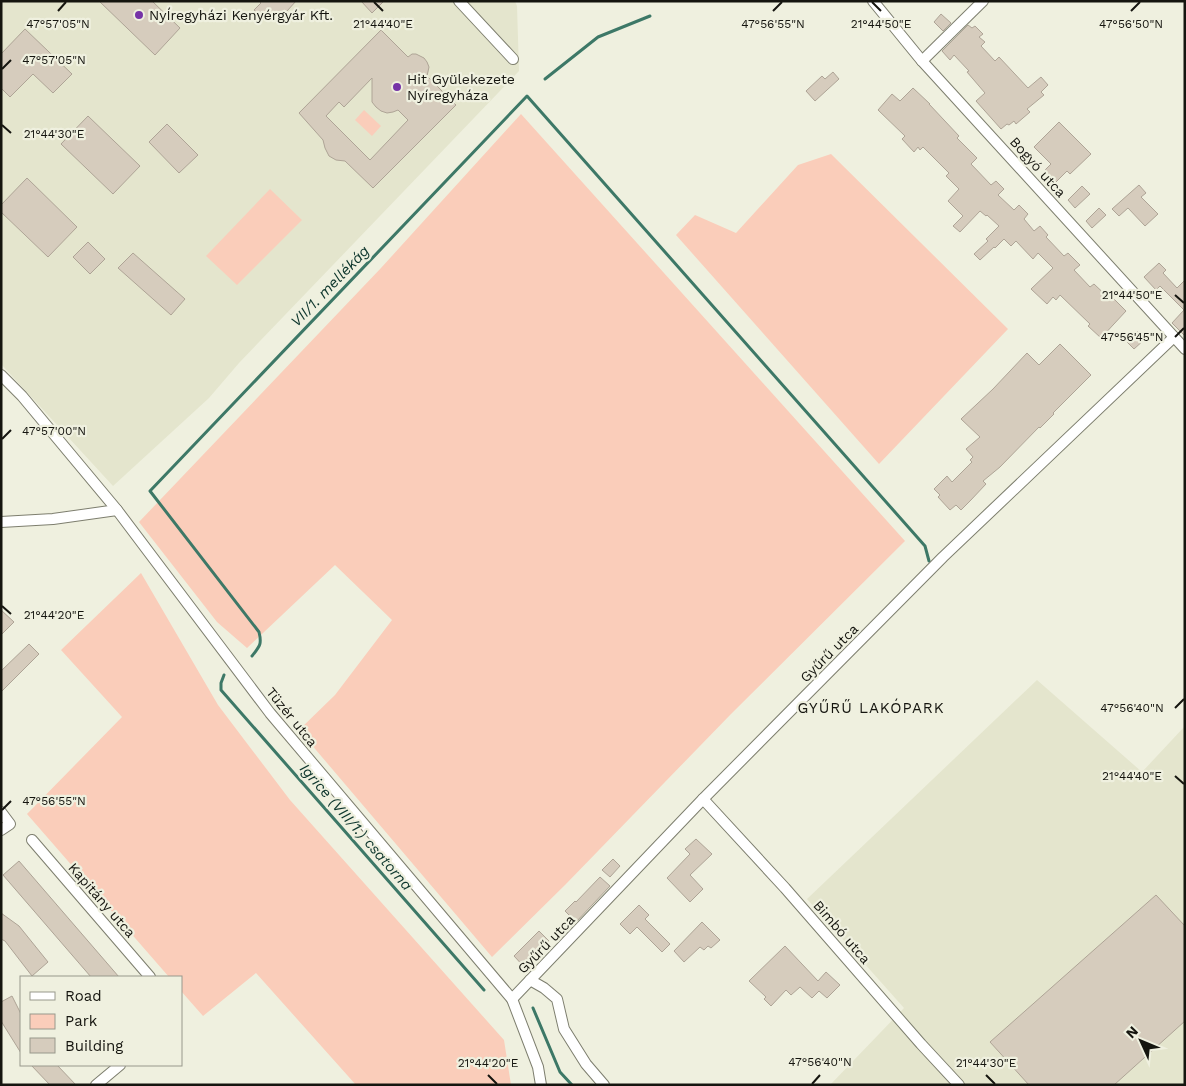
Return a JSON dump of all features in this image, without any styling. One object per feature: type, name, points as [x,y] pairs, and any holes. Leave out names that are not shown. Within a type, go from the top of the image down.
[{"type":"street","points":[[459,1],[512,59]]},
{"type":"street","name":"Bogyó utca","points":[[873,1],[922,61],[1185,349]]},
{"type":"street","points":[[922,61],[983,1]]},
{"type":"street","name":"Gyűrű utca","points":[[512,999],[703,799],[943,557],[1174,337]]},
{"type":"street","name":"Tüzér utca","points":[[1,374],[22,396],[117,510],[270,713],[512,999],[538,1067],[540,1085]]},
{"type":"street","points":[[1,522],[53,519],[117,510]]},
{"type":"street","name":"Bimbó utca","points":[[703,799],[785,888],[959,1085]]},
{"type":"street","points":[[1,812],[6,827]]},
{"type":"street","name":"Kapitány utca","points":[[32,840],[149,976]]},
{"type":"street","points":[[530,980],[544,988],[557,999],[564,1028],[586,1064],[604,1085]]},
{"type":"street","points":[[96,1085],[119,1066]]},
{"type":"shaded area","points":[[1,1],[515,1],[517,6],[519,71],[239,363],[209,398],[113,486],[1,364]]},
{"type":"shaded area","points":[[1037,680],[1142,772],[1185,726],[1185,1085],[830,1085],[904,1008],[807,899]]},
{"type":"green space","points":[[364,110],[381,126],[372,136],[355,120]]},
{"type":"green space","points":[[521,114],[905,541],[731,714],[566,884],[492,957],[299,730],[335,695],[392,620],[335,565],[247,648],[217,622],[139,522],[381,268]]},
{"type":"green space","points":[[831,154],[1008,329],[879,464],[676,235],[695,215],[736,233],[798,165]]},
{"type":"green space","points":[[270,189],[302,220],[237,285],[206,256]]},
{"type":"green space","points":[[141,573],[218,705],[290,800],[504,1040],[511,1085],[356,1085],[256,973],[203,1016],[182,992],[182,976],[168,976],[27,814],[122,717],[61,650]]},
{"type":"building","name":"NyÍregyházi Kenyérgyár Kft.","points":[[99,1],[152,1],[180,28],[155,55]]},
{"type":"building","points":[[259,1],[296,1],[279,20],[269,10],[262,17],[254,10],[261,3]]},
{"type":"building","points":[[361,1],[384,1],[372,13]]},
{"type":"building","points":[[941,14],[951,23],[943,31],[934,22]]},
{"type":"building","points":[[968,25],[972,28],[975,26],[983,34],[979,37],[985,42],[981,46],[995,61],[999,57],[1028,88],[1041,77],[1048,85],[1041,92],[1044,95],[1027,109],[1030,112],[1016,124],[1014,121],[1001,129],[976,101],[985,93],[967,72],[969,71],[954,55],[950,60],[942,51]]},
{"type":"building","points":[[25,29],[72,74],[53,93],[33,74],[10,97],[1,88],[1,54]]},
{"type":"building","points":[[381,30],[408,57],[416,54],[424,58],[429,67],[427,76],[456,105],[373,188],[345,161],[336,160],[329,156],[323,140],[299,113]],"holes":[[[372,78],[372,102],[381,111],[387,113],[398,110],[408,120],[370,160],[326,116],[339,102],[344,107]]]},
{"type":"building","points":[[833,72],[839,79],[815,101],[806,91],[822,76],[825,79]]},
{"type":"building","points":[[913,88],[930,104],[959,136],[957,138],[977,158],[971,164],[991,185],[996,181],[1004,189],[998,195],[1014,210],[1019,205],[1028,214],[1024,219],[1034,231],[1040,226],[1048,235],[1046,237],[1064,256],[1068,253],[1080,265],[1074,270],[1090,287],[1094,284],[1126,311],[1101,338],[1088,326],[1090,324],[1060,295],[1056,300],[1053,297],[1047,304],[1031,289],[1053,268],[1038,253],[1033,259],[1016,241],[1011,246],[1004,239],[980,260],[974,254],[988,241],[986,239],[999,226],[980,211],[960,232],[953,226],[963,216],[948,201],[959,189],[946,176],[949,173],[923,147],[920,150],[918,147],[914,152],[902,139],[905,136],[878,110],[892,94],[900,101]]},
{"type":"building","points":[[88,116],[140,166],[113,194],[61,144]]},
{"type":"building","points":[[1059,122],[1091,154],[1070,174],[1067,171],[1056,182],[1045,170],[1051,164],[1034,147]]},
{"type":"building","points":[[167,124],[198,155],[179,173],[149,142]]},
{"type":"building","points":[[27,178],[77,227],[48,257],[1,212],[1,205]]},
{"type":"building","points":[[1139,185],[1146,193],[1141,197],[1158,214],[1145,226],[1128,208],[1119,216],[1112,209]]},
{"type":"building","points":[[1082,186],[1090,194],[1075,208],[1068,200]]},
{"type":"building","points":[[1099,208],[1106,215],[1092,228],[1086,221]]},
{"type":"building","points":[[88,242],[105,259],[90,274],[73,257]]},
{"type":"building","points":[[133,253],[185,299],[171,315],[118,268]]},
{"type":"building","points":[[1159,263],[1166,270],[1163,273],[1177,288],[1185,280],[1185,336],[1172,323],[1184,310],[1160,286],[1156,290],[1144,277]]},
{"type":"building","points":[[1137,331],[1145,339],[1134,349],[1127,342]]},
{"type":"building","points":[[1060,344],[1091,375],[1040,428],[983,481],[986,484],[961,510],[956,505],[950,510],[938,497],[940,495],[934,489],[947,476],[952,482],[972,462],[970,460],[973,457],[966,449],[980,437],[961,419],[1027,353],[1039,365]]},
{"type":"building","points":[[1,610],[14,622],[1,635]]},
{"type":"building","points":[[29,644],[39,654],[1,692],[1,671]]},
{"type":"building","points":[[696,839],[712,854],[690,875],[703,889],[690,902],[667,878],[690,854],[685,849]]},
{"type":"building","points":[[613,859],[620,866],[610,877],[602,870]]},
{"type":"building","points":[[19,861],[118,976],[90,976],[3,875]]},
{"type":"building","points":[[600,877],[610,886],[576,922],[565,911]]},
{"type":"building","points":[[1156,895],[1185,926],[1185,1021],[1114,1085],[1029,1085],[990,1042]]},
{"type":"building","points":[[639,905],[649,915],[645,919],[670,944],[662,952],[637,927],[630,934],[620,924]]},
{"type":"building","points":[[1,913],[19,926],[48,962],[32,976],[5,941],[1,939]]},
{"type":"building","points":[[702,922],[720,940],[711,948],[708,946],[704,950],[700,947],[684,962],[674,951]]},
{"type":"building","points":[[539,931],[549,941],[538,953],[541,956],[527,970],[514,956]]},
{"type":"building","points":[[785,946],[818,981],[826,972],[840,985],[827,998],[819,991],[812,998],[800,987],[791,995],[786,990],[771,1006],[764,999],[766,997],[749,981]]},
{"type":"building","points":[[12,996],[20,1012],[20,1051],[1,1021],[1,1002]]},
{"type":"building","points":[[32,1066],[58,1066],[76,1085],[50,1085]]},
{"type":"waterway","name":"VII/1. mellékág","points":[[545,79],[598,37],[650,16]]},
{"type":"waterway","name":"VII/1. mellékág","points":[[252,656],[260,645],[259,632],[150,491],[527,96],[925,546],[929,561]]},
{"type":"waterway","name":"Igrice (VIII/1.) csatorna","points":[[224,675],[221,690],[484,990]]},
{"type":"waterway","name":"Igrice (VIII/1.) csatorna","points":[[533,1008],[560,1072],[572,1085]]},
{"type":"place","name":"NyÍregyházi Kenyérgyár Kft.","points":[[139,15]]},
{"type":"place","name":"Hit Gyülekezete Nyíregyháza","points":[[397,87]]},
{"type":"district","name":"GYŰRŰ LAKÓPARK","points":[[871,708]]}]
